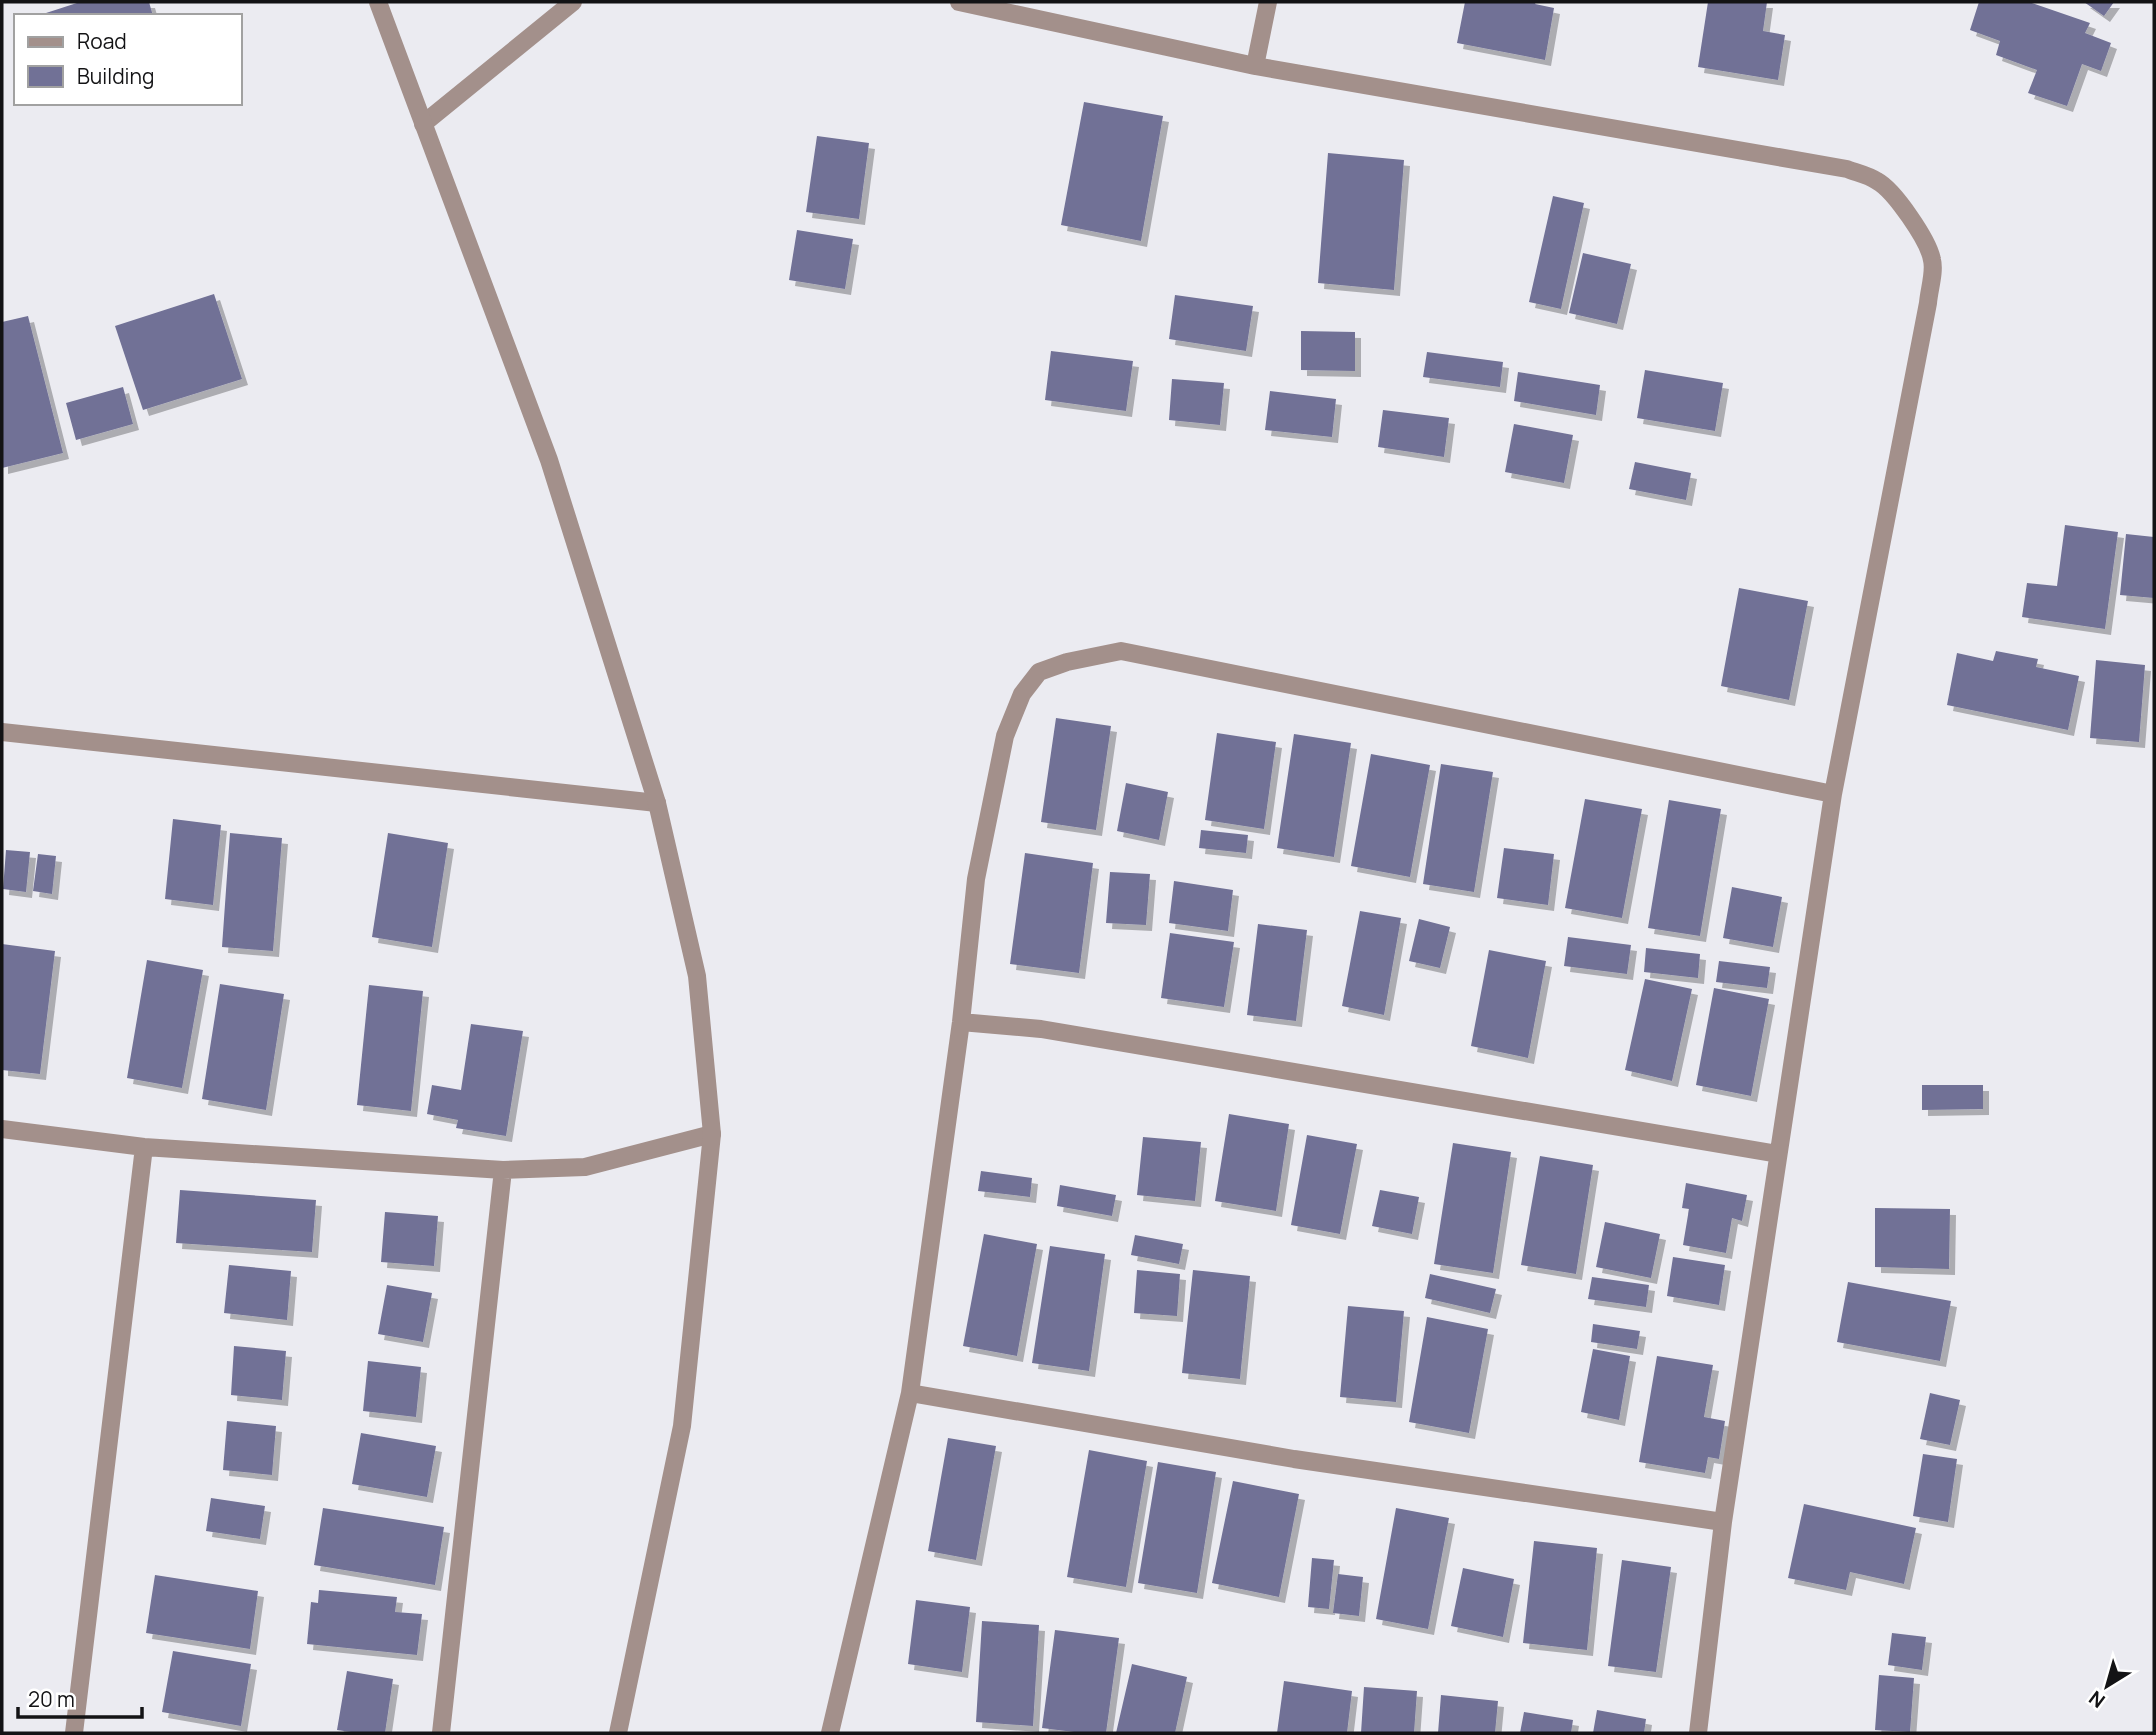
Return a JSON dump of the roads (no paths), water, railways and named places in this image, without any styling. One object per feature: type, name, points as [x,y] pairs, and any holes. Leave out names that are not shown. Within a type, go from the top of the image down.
[{"type":"street","points":[[377,2],[549,460],[657,803],[697,976],[712,1134],[682,1426],[618,1733]]},
{"type":"street","points":[[423,124],[573,2]]},
{"type":"street","points":[[959,2],[1255,66],[1847,169],[1877,180],[1893,193],[1924,236],[1933,261],[1928,303],[1833,793],[1723,1522],[1699,1733]]},
{"type":"street","points":[[1255,66],[1268,2]]},
{"type":"street","points":[[830,1733],[909,1393],[961,1022],[976,879],[1006,736],[1022,694],[1040,672],[1067,662],[1121,651],[1833,793]]},
{"type":"street","points":[[2,732],[657,803]]},
{"type":"street","points":[[961,1022],[1041,1030],[1778,1154]]},
{"type":"street","points":[[2,1129],[144,1147],[503,1170],[585,1167],[712,1134]]},
{"type":"street","points":[[74,1733],[144,1147]]},
{"type":"street","points":[[441,1733],[503,1170]]},
{"type":"street","points":[[909,1393],[1294,1459],[1723,1522]]}]
